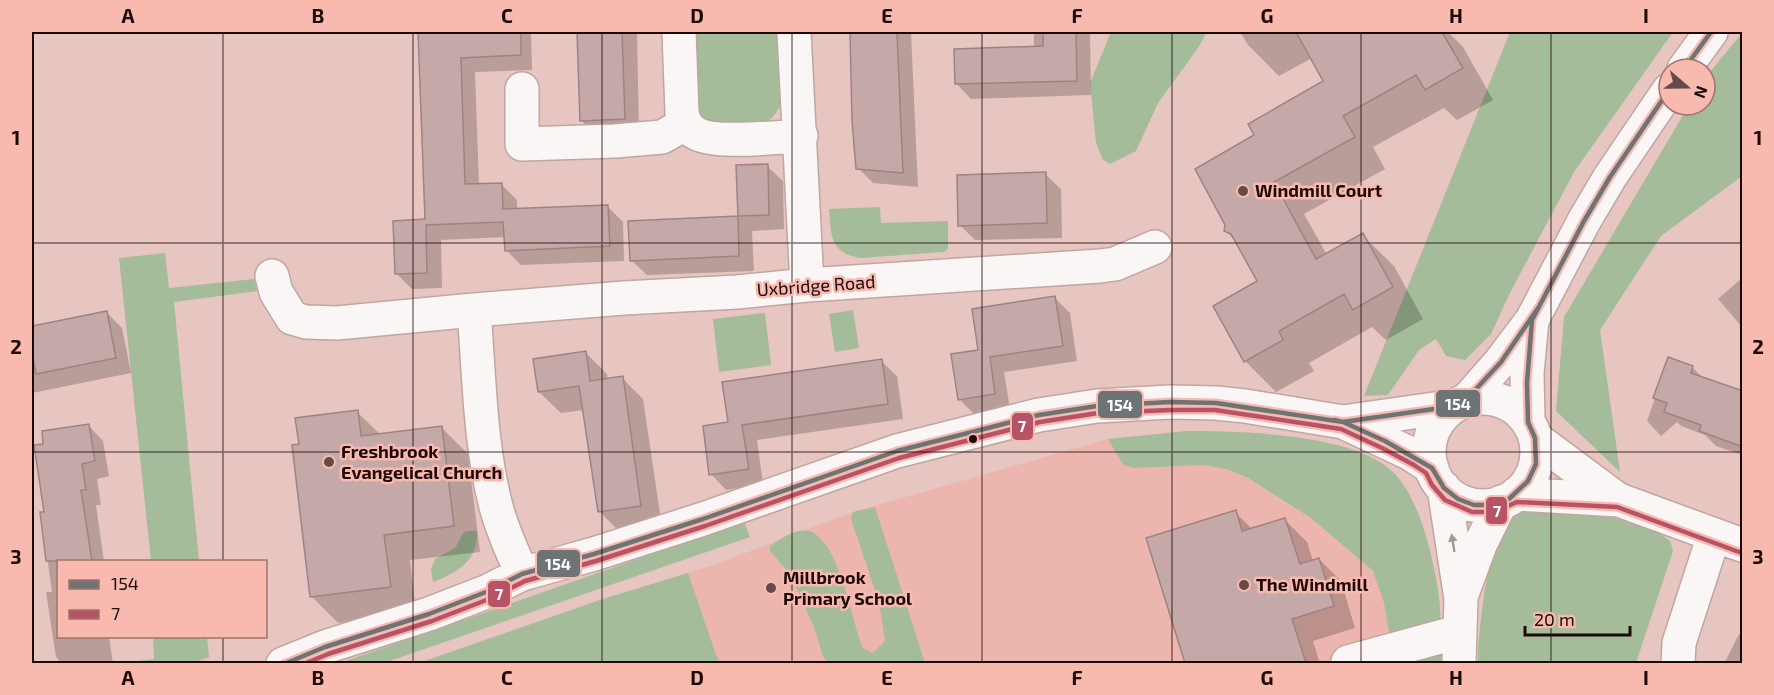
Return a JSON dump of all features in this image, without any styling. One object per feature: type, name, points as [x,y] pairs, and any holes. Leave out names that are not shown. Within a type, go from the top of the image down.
[{"type":"street","points":[[679,32],[682,113],[685,124],[695,134],[714,139],[801,136]]},
{"type":"street","points":[[794,32],[807,285]]},
{"type":"street","points":[[1693,57],[1711,32]]},
{"type":"street","points":[[522,89],[522,144],[662,137],[685,124]]},
{"type":"street","points":[[1348,662],[1459,648],[1461,599],[1430,447],[1434,430],[1444,416],[1460,403],[1500,361],[1532,320],[1610,177],[1657,108]]},
{"type":"street","name":"Uxbridge Road","points":[[272,276],[276,292],[292,318],[306,322],[337,323],[624,298],[1100,266],[1115,264],[1155,247]]},
{"type":"street","points":[[474,310],[484,435],[491,480],[497,510],[522,574]]},
{"type":"street","points":[[1461,599],[1480,545],[1509,498],[1528,481],[1536,464],[1527,373],[1532,320]]},
{"type":"street","points":[[1343,422],[1483,398],[1500,401],[1516,409],[1532,430],[1619,500],[1728,540],[1679,643],[1678,663]]},
{"type":"street","points":[[283,663],[325,647],[429,614],[486,592],[522,574],[703,519],[897,451],[1039,415],[1097,406],[1194,402],[1245,406],[1343,422],[1403,450],[1438,478],[1458,499],[1474,505],[1492,505],[1509,498],[1619,500]]},
{"type":"shaded area","points":[[1108,439],[1123,465],[1134,468],[1203,465],[1226,469],[1248,478],[1311,518],[1373,571],[1384,603],[1390,639],[1391,664],[419,664],[603,599],[711,566],[853,512]]},
{"type":"green space","points":[[691,32],[782,32],[782,104],[772,118],[759,126],[717,128],[694,113]]},
{"type":"green space","points":[[1111,32],[1207,32],[1158,103],[1136,151],[1110,164],[1103,160],[1096,143],[1090,83]]},
{"type":"green space","points":[[1510,32],[1673,32],[1574,172],[1491,334],[1465,360],[1446,356],[1436,339],[1419,350],[1388,395],[1364,396]]},
{"type":"green space","points":[[1742,33],[1742,176],[1661,236],[1600,330],[1620,472],[1556,411],[1564,317],[1682,117],[1717,117],[1717,63]]},
{"type":"green space","points":[[880,207],[881,223],[948,221],[948,249],[944,252],[861,258],[843,252],[834,242],[829,209]]},
{"type":"green space","points":[[165,253],[169,288],[254,279],[257,291],[174,302],[199,560],[151,560],[119,258]]},
{"type":"green space","points":[[853,310],[859,348],[835,352],[829,314]]},
{"type":"green space","points":[[765,313],[771,365],[719,372],[713,319]]},
{"type":"green space","points":[[1186,431],[1266,434],[1327,443],[1355,450],[1379,461],[1396,475],[1405,487],[1419,515],[1432,561],[1440,608],[1441,663],[1391,663],[1384,603],[1373,571],[1311,518],[1248,478],[1226,469],[1203,465],[1134,468],[1123,465],[1108,439]]},
{"type":"green space","points":[[875,507],[925,663],[828,663],[823,656],[814,627],[790,574],[770,551],[770,546],[798,531],[808,531],[819,537],[836,564],[863,648],[873,653],[885,641],[879,602],[851,519],[853,512]]},
{"type":"green space","points":[[1528,508],[1601,513],[1659,533],[1670,541],[1673,551],[1636,663],[1478,664],[1488,573],[1497,539],[1508,522]]},
{"type":"green space","points":[[744,522],[750,537],[384,663],[337,664]]},
{"type":"green space","points":[[477,531],[474,550],[470,558],[451,574],[433,582],[431,570],[435,559],[455,548],[464,532]]},
{"type":"green space","points":[[688,573],[719,663],[419,663],[603,599]]},
{"type":"green space","points":[[153,638],[207,638],[209,657],[193,663],[121,663],[154,659]]},
{"type":"building","points":[[418,32],[521,32],[521,55],[461,58],[465,184],[502,183],[503,209],[608,205],[610,246],[505,251],[503,222],[426,225],[427,273],[395,274],[393,221],[425,219]]},
{"type":"building","points":[[577,32],[622,32],[625,119],[580,121]]},
{"type":"building","points":[[850,32],[897,32],[903,173],[856,169],[852,121]]},
{"type":"building","points":[[1043,32],[1076,32],[1077,81],[955,84],[954,49],[1043,46]]},
{"type":"building","name":"Windmill Court","points":[[1296,32],[1442,32],[1463,68],[1425,90],[1416,75],[1343,116],[1355,137],[1274,182],[1316,259],[1363,233],[1393,287],[1353,310],[1344,294],[1279,331],[1283,340],[1244,362],[1213,306],[1257,281],[1231,234],[1224,231],[1225,225],[1195,169],[1254,135],[1248,124],[1323,81]]},
{"type":"building","points":[[768,164],[769,215],[738,216],[736,165]]},
{"type":"building","points":[[1046,172],[1047,223],[958,226],[957,175]]},
{"type":"building","points":[[738,216],[739,256],[630,261],[628,221]]},
{"type":"building","points":[[1055,296],[1063,346],[990,357],[995,394],[958,400],[951,354],[978,350],[972,309]]},
{"type":"building","points":[[107,311],[116,358],[36,374],[32,352],[32,326]]},
{"type":"building","points":[[586,351],[590,381],[623,376],[641,506],[598,512],[579,386],[538,392],[533,359]]},
{"type":"building","points":[[1668,357],[1693,366],[1691,373],[1743,391],[1743,447],[1699,431],[1701,425],[1664,412],[1667,403],[1653,398]]},
{"type":"building","points":[[882,359],[888,404],[742,425],[749,469],[709,475],[703,426],[728,422],[722,382]]},
{"type":"building","points":[[358,410],[361,436],[442,426],[454,526],[384,535],[391,587],[310,597],[292,445],[299,444],[295,418]]},
{"type":"building","points":[[89,424],[95,461],[82,464],[86,490],[81,490],[92,560],[46,561],[40,512],[44,512],[34,445],[43,444],[42,431]]},
{"type":"building","name":"The Windmill","points":[[1236,510],[1242,531],[1285,518],[1300,564],[1319,558],[1334,606],[1292,619],[1306,663],[1185,663],[1146,538]]},
{"type":"transit line","name":"154","points":[[1693,57],[1711,32]]},
{"type":"transit line","name":"154","points":[[284,664],[325,647],[429,614],[486,592],[522,574],[703,519],[897,451],[1039,415],[1097,406],[1170,402],[1216,403],[1343,422],[1385,441],[1432,468],[1444,488],[1458,499],[1474,505],[1492,505],[1509,499],[1528,481],[1536,464],[1535,438],[1528,422],[1527,383],[1532,320],[1584,221],[1610,177],[1657,108]]},
{"type":"transit line","name":"154","points":[[1334,420],[1343,422],[1455,406],[1476,389],[1501,362],[1538,308]]},
{"type":"transit line","name":"7","points":[[304,664],[328,654],[432,621],[489,599],[525,581],[705,526],[899,458],[1040,422],[1098,413],[1215,410],[1341,429],[1414,465],[1426,473],[1432,485],[1445,500],[1472,512],[1494,512],[1517,502],[1617,507],[1739,552]]},
{"type":"place","name":"Windmill Court","points":[[1243,191]]},
{"type":"place","name":"Freshbrook Evangelical Church","points":[[329,462]]},
{"type":"place","name":"The Windmill","points":[[1244,585]]},
{"type":"place","name":"Millbrook Primary School","points":[[771,588]]}]
